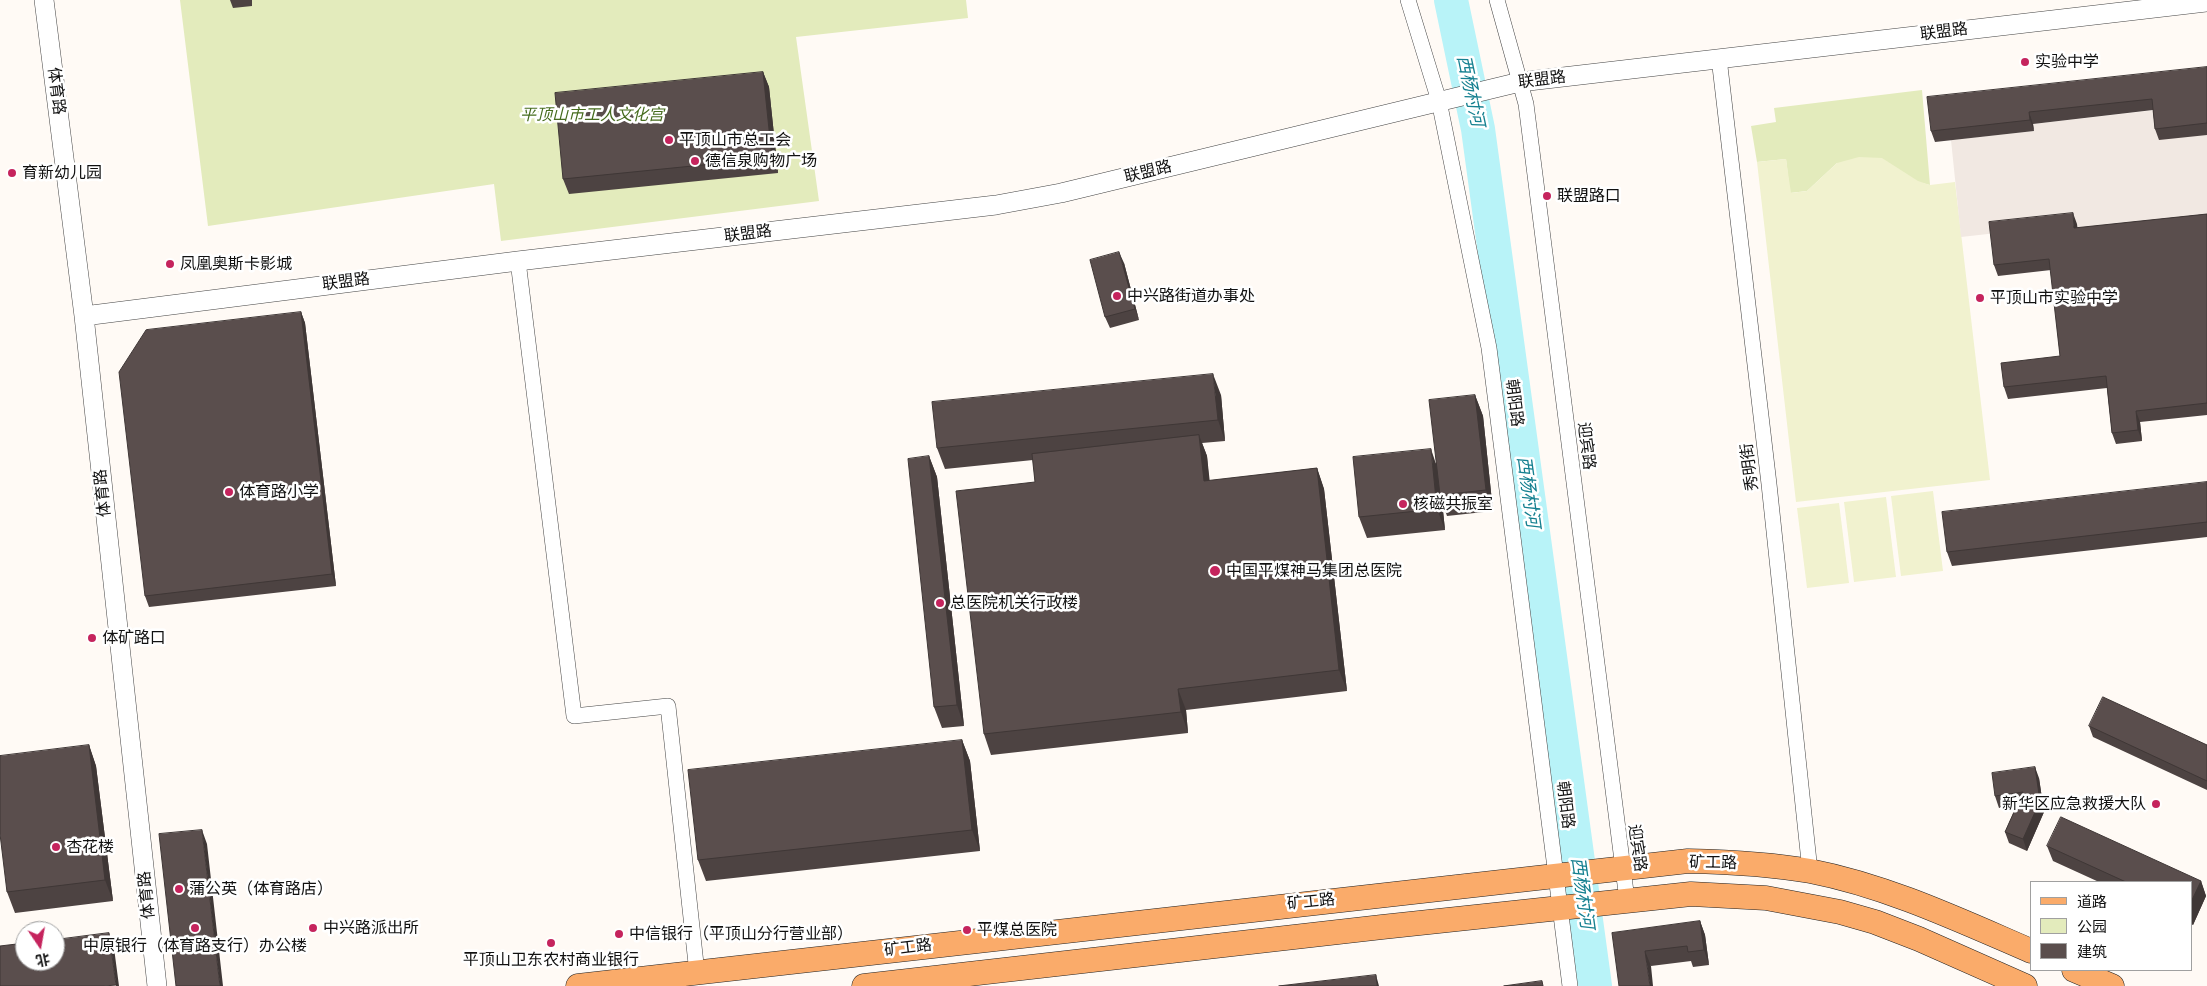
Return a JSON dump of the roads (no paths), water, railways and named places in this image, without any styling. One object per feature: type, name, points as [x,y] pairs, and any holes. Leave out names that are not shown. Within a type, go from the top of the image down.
[{"type":"main road","name":"矿工路","points":[[578,986],[1688,861],[1777,866],[1810,871],[1882,890],[2030,951]]},
{"type":"main road","name":"矿工路","points":[[864,986],[1560,907],[1691,894],[1766,898],[1830,910],[1875,922],[2024,986]]},
{"type":"main road","points":[[2076,971],[2112,986]]},
{"type":"street","name":"体育路","points":[[44,0],[84,316],[157,986]]},
{"type":"street","name":"朝阳路","points":[[1408,0],[1444,100],[1489,348],[1570,986]]},
{"type":"street","name":"迎宾路","points":[[1497,0],[1512,84],[1526,104],[1615,901]]},
{"type":"street","name":"联盟路","points":[[84,316],[518,260],[986,206],[1062,194],[1512,84],[1719,58],[2207,2]]},
{"type":"street","name":"秀明街","points":[[1719,58],[1770,494],[1810,871]]},
{"type":"street","points":[[518,260],[574,716],[668,706],[697,972]]},
{"type":"waterway","name":"西杨村河","points":[[1451,0],[1478,129],[1595,986]]},
{"type":"place","name":"实验中学","points":[[2025,62]]},
{"type":"place","name":"平顶山市总工会","points":[[669,140]]},
{"type":"place","name":"德信泉购物广场","points":[[695,161]]},
{"type":"place","name":"育新幼儿园","points":[[12,173]]},
{"type":"place","name":"联盟路口","points":[[1547,196]]},
{"type":"place","name":"凤凰奥斯卡影城","points":[[170,264]]},
{"type":"place","name":"中兴路街道办事处","points":[[1117,296]]},
{"type":"place","name":"平顶山市实验中学","points":[[1980,298]]},
{"type":"place","name":"体育路小学","points":[[229,492]]},
{"type":"place","name":"核磁共振室","points":[[1403,504]]},
{"type":"place","name":"中国平煤神马集团总医院","points":[[1215,571]]},
{"type":"place","name":"总医院机关行政楼","points":[[940,603]]},
{"type":"place","name":"体矿路口","points":[[92,638]]},
{"type":"place","name":"新华区应急救援大队","points":[[2156,804]]},
{"type":"place","name":"杏花楼","points":[[56,847]]},
{"type":"place","name":"蒲公英（体育路店）","points":[[179,889]]},
{"type":"place","name":"中原银行（体育路支行）办公楼","points":[[195,928]]},
{"type":"place","name":"中兴路派出所","points":[[313,928]]},
{"type":"place","name":"平煤总医院","points":[[967,930]]},
{"type":"place","name":"中信银行（平顶山分行营业部）","points":[[619,934]]},
{"type":"place","name":"平顶山卫东农村商业银行","points":[[551,943]]},
{"type":"park label","name":"平顶山市工人文化宫","points":[[592,115]]}]
